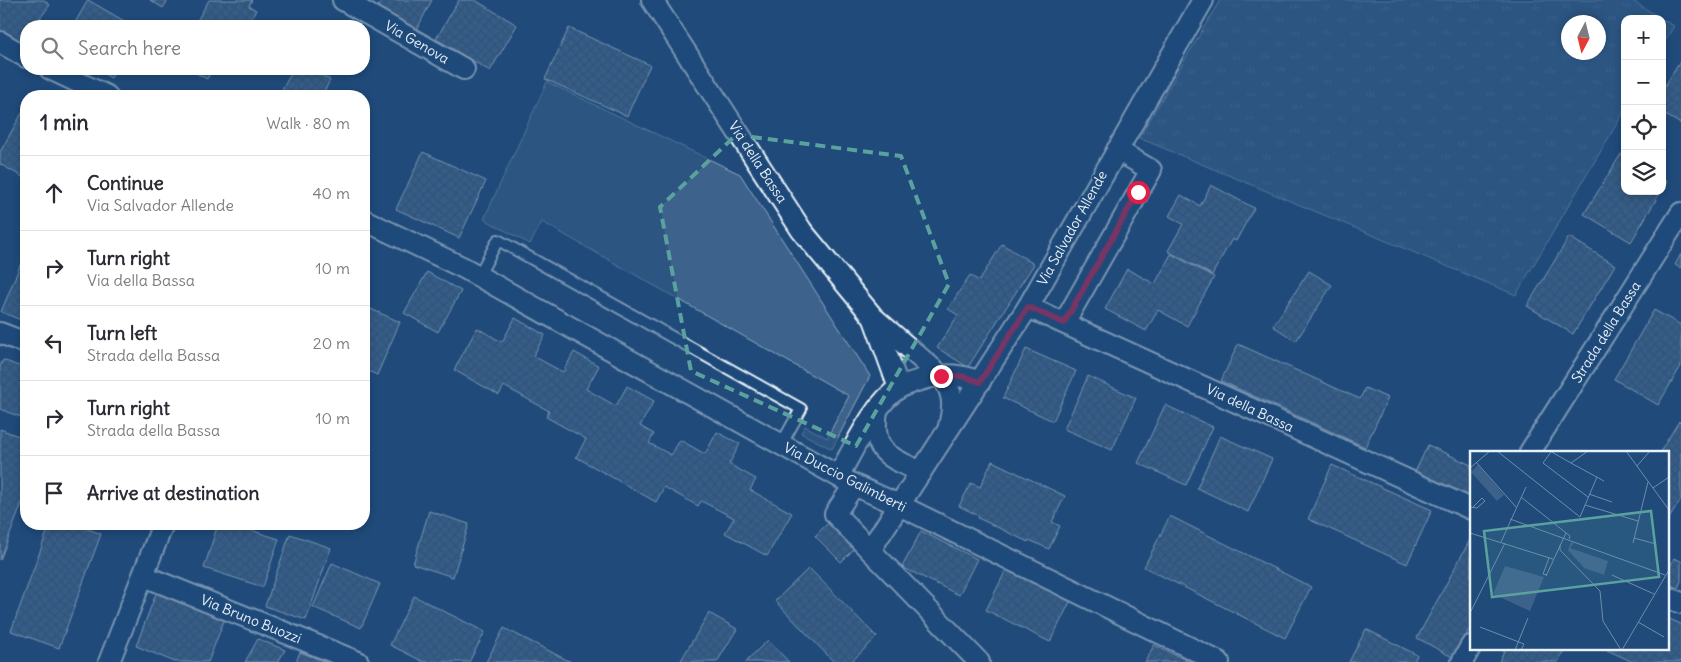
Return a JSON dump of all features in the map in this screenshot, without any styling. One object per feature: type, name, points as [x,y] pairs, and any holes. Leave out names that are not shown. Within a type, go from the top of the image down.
[{"type":"street","name":"Via Genova","points":[[343,0],[464,69]]},
{"type":"street","name":"Via della Bassa","points":[[652,0],[802,231],[873,317],[941,376]]},
{"type":"street","name":"Via Salvador Allende","points":[[1028,307],[1203,0]]},
{"type":"street","points":[[0,42],[20,54]]},
{"type":"street","points":[[63,75],[94,90]]},
{"type":"street","points":[[1064,323],[1152,170],[1120,144]]},
{"type":"street","name":"Strada della Bassa","points":[[1531,451],[1681,213]]},
{"type":"street","points":[[370,223],[478,277]]},
{"type":"street","name":"Via Duccio Galimberti","points":[[478,277],[846,480],[1220,662]]},
{"type":"street","name":"Via della Bassa","points":[[1028,307],[1470,509]]},
{"type":"street","points":[[870,550],[1028,307]]},
{"type":"street","name":"Via della Bassa","points":[[873,317],[899,388]]},
{"type":"street","points":[[0,333],[20,341]]},
{"type":"street","points":[[979,662],[835,514],[846,480],[878,408],[899,388],[918,381],[953,374],[966,376],[980,382]]},
{"type":"street","points":[[941,376],[949,386],[952,399],[952,413],[948,430]]},
{"type":"street","points":[[878,408],[875,427],[876,438],[883,450],[893,459],[921,472]]},
{"type":"street","points":[[109,662],[161,530]]},
{"type":"street","name":"Via Bruno Buozzi","points":[[144,576],[358,662]]},
{"type":"street","points":[[1668,597],[1681,603]]},
{"type":"street","points":[[1462,662],[1470,648]]},
{"type":"lane","points":[[478,277],[498,240],[801,409],[782,445]]},
{"type":"highlighted area","points":[[736,135],[901,156],[949,284],[856,446],[691,371],[660,207]]},
{"type":"green space","points":[[1220,0],[1631,0],[1655,15],[1621,15],[1621,117],[1516,295],[1139,138]]},
{"type":"green space","points":[[1666,21],[1674,26],[1666,39]]},
{"type":"green space","points":[[547,82],[740,174],[870,376],[832,449],[801,433],[805,426],[827,438],[849,396],[542,222],[530,244],[484,219]]},
{"type":"building","points":[[0,0],[44,0],[50,5],[39,20],[20,20],[20,42],[18,45],[0,30]]},
{"type":"building","points":[[88,0],[123,20],[76,20]]},
{"type":"building","points":[[150,0],[168,0],[163,8]]},
{"type":"building","points":[[209,0],[252,0],[249,6],[256,10],[250,20],[197,20]]},
{"type":"building","points":[[382,0],[432,0],[417,29],[377,8]]},
{"type":"building","points":[[459,0],[475,0],[517,25],[490,71],[436,39]]},
{"type":"building","points":[[569,28],[650,65],[627,116],[545,79]]},
{"type":"building","points":[[1681,60],[1681,124],[1666,115],[1666,84]]},
{"type":"building","points":[[200,75],[209,75],[207,79]]},
{"type":"building","points":[[290,75],[321,75],[330,80],[325,90],[282,90]]},
{"type":"building","points":[[20,117],[20,176],[0,164],[0,152]]},
{"type":"building","points":[[423,152],[486,181],[459,238],[396,209]]},
{"type":"building","points":[[1621,154],[1621,195],[1659,195],[1631,242],[1584,214]]},
{"type":"building","points":[[1211,185],[1254,208],[1236,241],[1232,239],[1212,275],[1168,251],[1183,224],[1169,216],[1181,195],[1200,206]]},
{"type":"building","points":[[1569,237],[1615,265],[1573,334],[1527,306]]},
{"type":"building","points":[[1002,244],[1034,264],[968,367],[937,348],[958,315],[948,309],[970,275],[979,281]]},
{"type":"building","points":[[1171,254],[1214,277],[1187,326],[1158,310],[1146,331],[1105,309],[1127,269],[1155,284]]},
{"type":"building","points":[[1681,254],[1681,268],[1675,265]]},
{"type":"building","points":[[20,265],[20,320],[1,312]]},
{"type":"building","points":[[1309,271],[1332,285],[1296,341],[1273,326]]},
{"type":"building","points":[[427,272],[461,291],[438,332],[404,313]]},
{"type":"building","points":[[370,309],[400,322],[377,375],[370,372]]},
{"type":"building","points":[[1654,310],[1681,325],[1681,366],[1658,405],[1614,379]]},
{"type":"building","points":[[515,318],[545,335],[533,356],[563,372],[574,352],[599,366],[586,389],[616,406],[627,386],[654,401],[640,426],[654,434],[649,443],[671,455],[680,440],[705,454],[717,432],[740,444],[729,464],[756,479],[750,490],[792,513],[767,556],[725,533],[734,518],[701,501],[698,506],[664,487],[656,502],[576,457],[586,439],[546,417],[549,411],[504,386],[499,395],[454,370],[477,328],[502,342]]},
{"type":"building","points":[[1238,344],[1360,399],[1365,388],[1388,398],[1365,447],[1221,381]]},
{"type":"building","points":[[1026,349],[1076,371],[1053,421],[1003,398]]},
{"type":"building","points":[[3,360],[20,367],[20,417],[0,409],[0,366]]},
{"type":"building","points":[[1088,376],[1136,398],[1112,450],[1064,429]]},
{"type":"building","points":[[1165,405],[1213,427],[1186,485],[1138,463]]},
{"type":"building","points":[[1679,421],[1681,423],[1681,499],[1668,520],[1668,451],[1661,451]]},
{"type":"building","points":[[0,429],[20,437],[20,508],[0,560]]},
{"type":"building","points":[[1220,436],[1272,459],[1248,512],[1197,488]]},
{"type":"building","points":[[1428,445],[1470,465],[1470,497],[1415,472]]},
{"type":"building","points":[[992,461],[1065,496],[1052,522],[1060,526],[1049,549],[1029,540],[1028,542],[978,518],[979,516],[959,506],[971,483],[980,487]]},
{"type":"building","points":[[1332,465],[1432,510],[1407,564],[1308,519]]},
{"type":"building","points":[[429,511],[469,524],[453,577],[413,564]]},
{"type":"building","points":[[1170,516],[1311,587],[1285,638],[1144,567]]},
{"type":"building","points":[[833,518],[859,544],[841,562],[815,536]]},
{"type":"building","points":[[48,530],[90,530],[101,534],[59,648],[11,631]]},
{"type":"building","points":[[216,530],[250,530],[279,539],[263,587],[204,568]]},
{"type":"building","points":[[921,531],[977,559],[959,595],[902,567]]},
{"type":"building","points":[[290,534],[331,548],[306,620],[265,606]]},
{"type":"building","points":[[1470,540],[1470,628],[1454,658],[1417,638]]},
{"type":"building","points":[[1674,558],[1681,561],[1681,581],[1678,588],[1668,583],[1668,571]]},
{"type":"building","points":[[332,563],[380,584],[361,628],[313,607]]},
{"type":"building","points":[[809,568],[877,637],[851,662],[834,662],[775,601]]},
{"type":"building","points":[[1007,568],[1071,600],[1050,642],[986,610]]},
{"type":"building","points":[[157,591],[225,618],[208,662],[175,662],[136,646]]},
{"type":"building","points":[[414,596],[485,632],[469,662],[424,662],[390,645]]},
{"type":"building","points":[[709,613],[737,629],[717,662],[680,662]]},
{"type":"building","points":[[1668,618],[1681,624],[1681,662],[1633,662],[1607,650],[1668,650]]},
{"type":"building","points":[[504,628],[571,662],[486,662]]},
{"type":"building","points":[[1366,629],[1417,655],[1414,662],[1349,662]]},
{"type":"building","points":[[258,639],[285,650],[278,662],[245,662]]},
{"type":"building","points":[[768,640],[789,662],[745,662]]},
{"type":"building","points":[[1154,645],[1190,662],[1145,662]]},
{"type":"building","points":[[1504,650],[1564,650],[1558,662],[1499,662]]},
{"type":"building","points":[[300,652],[326,662],[296,662]]},
{"type":"route","points":[[941,376],[953,374],[966,376],[980,382],[1028,307],[1064,323],[1138,192]]}]
